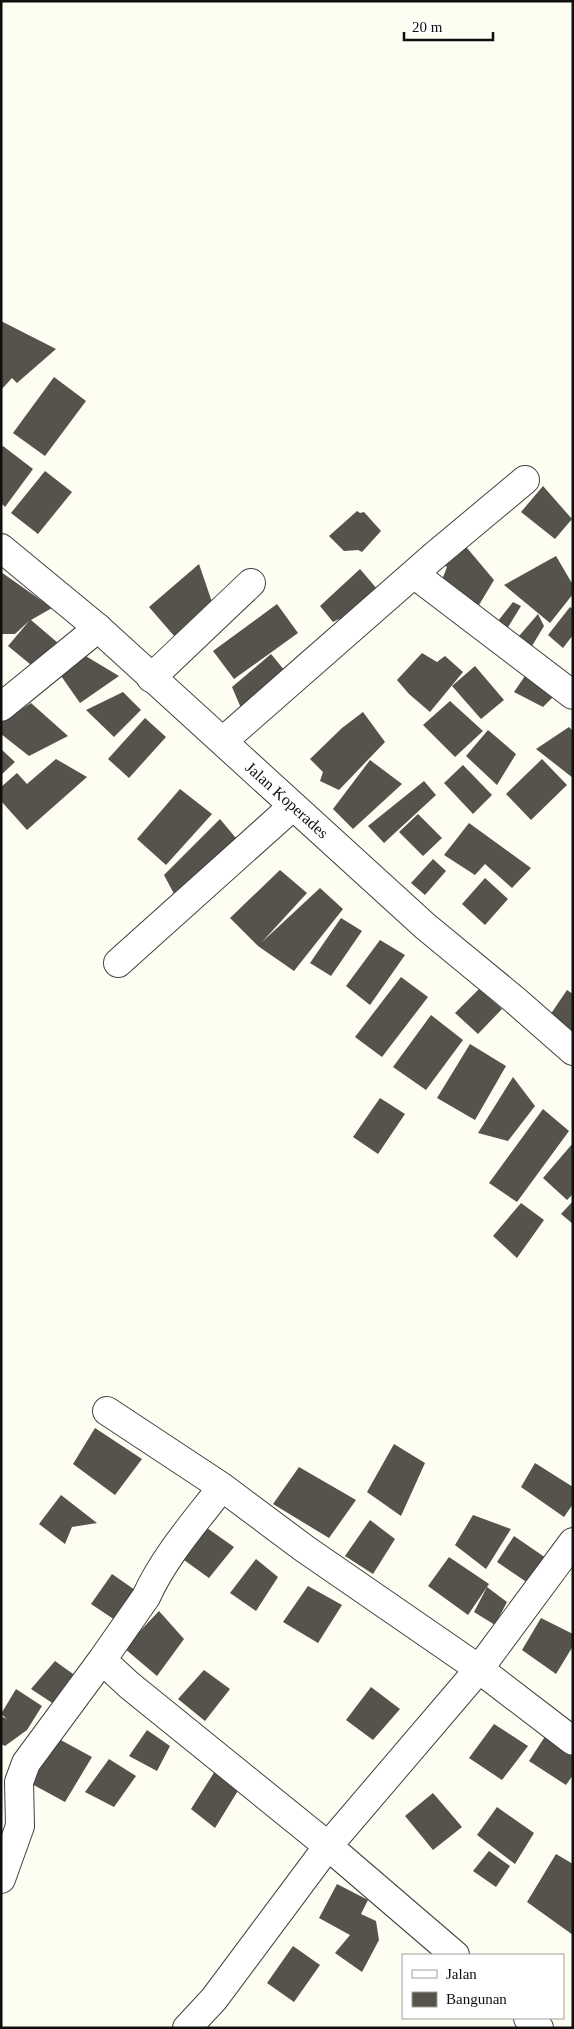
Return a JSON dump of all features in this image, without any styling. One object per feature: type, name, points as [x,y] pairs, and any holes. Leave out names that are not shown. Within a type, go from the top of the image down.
[{"type":"street","points":[[223,741],[525,480]]},
{"type":"street","name":"Jalan Koperades","points":[[1,548],[98,628],[425,926],[573,1051]]},
{"type":"street","points":[[414,574],[573,695]]},
{"type":"street","points":[[151,678],[251,584]]},
{"type":"street","points":[[1,707],[98,628]]},
{"type":"street","points":[[118,963],[294,806]]},
{"type":"street","points":[[107,1410],[222,1487],[305,1549],[479,1669],[573,1741]]},
{"type":"street","points":[[1,1879],[20,1826],[19,1782],[26,1763],[102,1660],[146,1597],[150,1587],[181,1541],[222,1487]]},
{"type":"street","points":[[187,2028],[214,1999],[328,1846],[479,1669],[573,1542]]},
{"type":"street","points":[[102,1660],[129,1685],[328,1846],[454,1954]]},
{"type":"street","points":[[529,2019],[539,2028]]},
{"type":"building","points":[[1,321],[56,349],[17,383],[12,378],[1,390]]},
{"type":"building","points":[[54,377],[86,401],[45,456],[13,433]]},
{"type":"building","points":[[3,446],[33,469],[5,507],[1,503],[1,448]]},
{"type":"building","points":[[45,471],[72,492],[38,534],[11,513]]},
{"type":"building","points":[[543,486],[572,519],[555,539],[521,512]]},
{"type":"building","points":[[357,511],[360,513],[364,512],[381,531],[362,552],[358,550],[344,551],[329,536]]},
{"type":"building","points":[[462,542],[494,580],[479,605],[440,585],[447,567],[434,557]]},
{"type":"building","points":[[556,556],[573,585],[573,594],[550,623],[504,585]]},
{"type":"building","points":[[199,564],[213,605],[175,637],[149,607]]},
{"type":"building","points":[[360,569],[383,596],[350,627],[339,619],[333,622],[320,606]]},
{"type":"building","points":[[1,572],[52,608],[31,620],[58,643],[36,669],[8,646],[29,621],[15,634],[1,634]]},
{"type":"building","points":[[513,602],[521,606],[502,637],[494,626]]},
{"type":"building","points":[[277,604],[298,633],[234,679],[213,651]]},
{"type":"building","points":[[570,607],[573,609],[573,635],[563,648],[548,635]]},
{"type":"building","points":[[538,614],[544,626],[526,656],[513,643]]},
{"type":"building","points":[[422,653],[437,662],[445,656],[463,672],[430,712],[409,694],[397,680]]},
{"type":"building","points":[[271,654],[285,671],[241,708],[232,687]]},
{"type":"building","points":[[84,655],[119,676],[80,703],[59,673]]},
{"type":"building","points":[[475,666],[504,700],[481,719],[452,686]]},
{"type":"building","points":[[529,670],[562,688],[543,707],[514,692]]},
{"type":"building","points":[[123,692],[141,710],[114,737],[86,710]]},
{"type":"building","points":[[450,701],[483,731],[455,757],[423,725]]},
{"type":"building","points":[[31,703],[68,736],[29,756],[1,734],[1,723]]},
{"type":"building","points":[[363,712],[385,742],[339,790],[320,781],[323,772],[310,759],[342,728]]},
{"type":"building","points":[[145,718],[166,737],[129,778],[108,759]]},
{"type":"building","points":[[569,727],[573,731],[573,778],[536,749]]},
{"type":"building","points":[[488,730],[516,754],[497,785],[466,756]]},
{"type":"building","points":[[1,749],[15,762],[1,775]]},
{"type":"building","points":[[56,759],[87,777],[27,830],[1,801],[1,787],[17,773],[27,784]]},
{"type":"building","points":[[542,759],[567,785],[531,820],[506,794]]},
{"type":"building","points":[[370,760],[402,784],[353,829],[333,809]]},
{"type":"building","points":[[463,765],[492,795],[473,814],[444,783]]},
{"type":"building","points":[[424,781],[436,795],[384,843],[368,826]]},
{"type":"building","points":[[180,789],[212,814],[166,865],[137,839]]},
{"type":"building","points":[[418,814],[442,838],[423,856],[399,832]]},
{"type":"building","points":[[220,819],[245,849],[181,907],[164,875]]},
{"type":"building","points":[[469,823],[531,868],[512,888],[485,864],[475,875],[444,855]]},
{"type":"building","points":[[433,859],[446,871],[425,895],[411,883]]},
{"type":"building","points":[[280,870],[307,893],[262,942],[320,888],[343,909],[294,971],[258,946],[230,918]]},
{"type":"building","points":[[485,878],[508,899],[485,925],[462,904]]},
{"type":"building","points":[[341,918],[362,931],[331,976],[310,963]]},
{"type":"building","points":[[380,940],[405,955],[370,1005],[346,986]]},
{"type":"building","points":[[401,977],[428,997],[382,1057],[355,1037]]},
{"type":"building","points":[[479,989],[502,1009],[478,1034],[455,1013]]},
{"type":"building","points":[[567,990],[573,994],[573,1038],[548,1018]]},
{"type":"building","points":[[431,1015],[463,1040],[426,1090],[393,1067]]},
{"type":"building","points":[[470,1044],[506,1066],[475,1120],[437,1098]]},
{"type":"building","points":[[513,1077],[535,1106],[508,1141],[478,1133]]},
{"type":"building","points":[[380,1098],[405,1114],[378,1154],[353,1137]]},
{"type":"building","points":[[543,1109],[569,1131],[517,1202],[489,1183]]},
{"type":"building","points":[[573,1143],[573,1194],[567,1200],[543,1178]]},
{"type":"building","points":[[573,1201],[573,1224],[561,1214]]},
{"type":"building","points":[[521,1203],[544,1220],[517,1258],[493,1236]]},
{"type":"building","points":[[95,1428],[142,1459],[115,1495],[73,1464]]},
{"type":"building","points":[[394,1444],[425,1463],[401,1516],[367,1492]]},
{"type":"building","points":[[535,1463],[573,1487],[573,1504],[564,1517],[521,1487]]},
{"type":"building","points":[[299,1467],[356,1500],[329,1538],[273,1504]]},
{"type":"building","points":[[61,1495],[97,1523],[72,1527],[65,1544],[39,1524]]},
{"type":"building","points":[[473,1515],[511,1529],[486,1569],[455,1545]]},
{"type":"building","points":[[370,1520],[395,1539],[373,1574],[345,1556]]},
{"type":"building","points":[[207,1528],[234,1547],[209,1578],[184,1560]]},
{"type":"building","points":[[514,1536],[546,1558],[528,1583],[497,1562]]},
{"type":"building","points":[[449,1557],[489,1584],[468,1615],[428,1586]]},
{"type":"building","points":[[256,1559],[278,1577],[256,1611],[230,1593]]},
{"type":"building","points":[[112,1574],[145,1597],[124,1626],[91,1604]]},
{"type":"building","points":[[308,1586],[342,1605],[318,1643],[283,1622]]},
{"type":"building","points":[[487,1587],[507,1602],[495,1625],[474,1612]]},
{"type":"building","points":[[159,1611],[184,1639],[157,1676],[124,1648]]},
{"type":"building","points":[[541,1618],[573,1634],[573,1646],[556,1674],[522,1650]]},
{"type":"building","points":[[55,1661],[80,1679],[60,1708],[31,1689]]},
{"type":"building","points":[[204,1670],[230,1689],[205,1721],[178,1699]]},
{"type":"building","points":[[371,1687],[400,1709],[373,1740],[346,1720]]},
{"type":"building","points":[[16,1689],[42,1706],[27,1730],[5,1746],[1,1744],[1,1716],[7,1719],[1,1714]]},
{"type":"building","points":[[494,1724],[528,1746],[502,1780],[469,1758]]},
{"type":"building","points":[[147,1730],[170,1746],[157,1771],[129,1756]]},
{"type":"building","points":[[546,1735],[573,1751],[573,1775],[566,1785],[529,1761]]},
{"type":"building","points":[[57,1738],[92,1757],[65,1802],[30,1783]]},
{"type":"building","points":[[109,1759],[136,1776],[114,1807],[85,1792]]},
{"type":"building","points":[[215,1771],[239,1789],[215,1828],[191,1809]]},
{"type":"building","points":[[433,1793],[462,1827],[433,1850],[405,1816]]},
{"type":"building","points":[[497,1807],[534,1833],[515,1864],[477,1835]]},
{"type":"building","points":[[489,1851],[510,1866],[496,1887],[473,1871]]},
{"type":"building","points":[[556,1854],[573,1864],[573,1935],[527,1902]]},
{"type":"building","points":[[337,1884],[368,1900],[361,1914],[376,1921],[379,1940],[362,1972],[335,1953],[350,1935],[319,1918]]},
{"type":"building","points":[[293,1946],[320,1965],[294,2002],[267,1983]]}]
